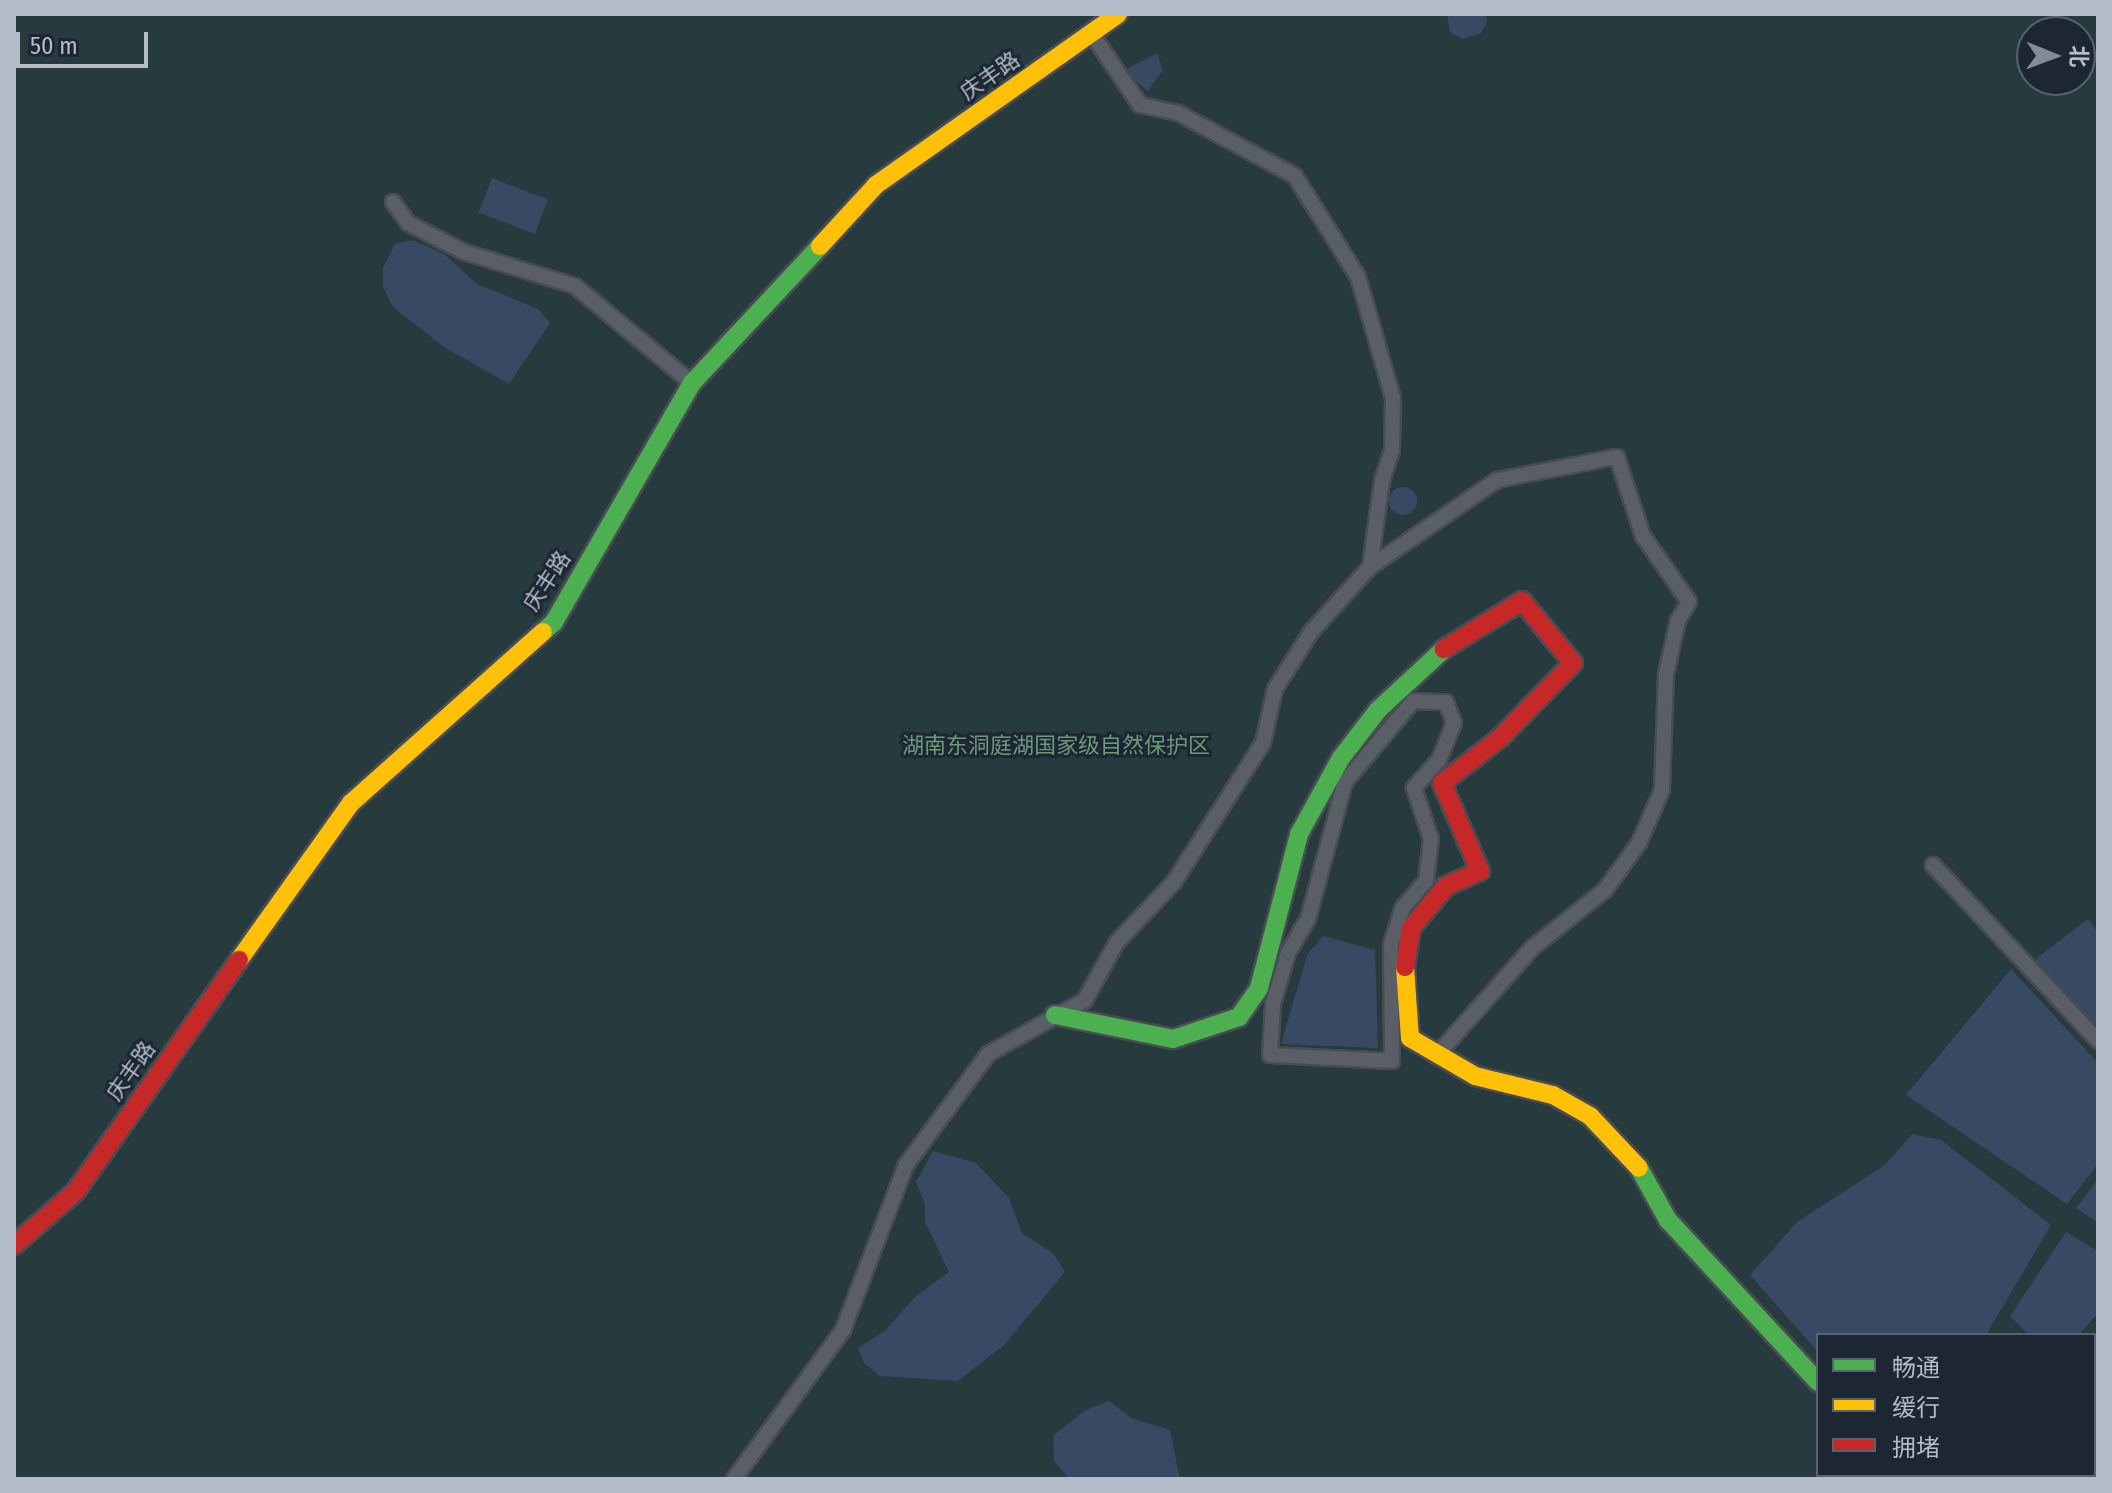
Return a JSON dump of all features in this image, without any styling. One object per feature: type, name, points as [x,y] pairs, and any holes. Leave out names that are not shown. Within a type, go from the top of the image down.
[{"type":"street","name":"庆丰路","points":[[14,1245],[76,1191],[351,803],[554,622],[692,383],[876,185],[1118,14]]},
{"type":"street","points":[[1091,33],[1140,105],[1178,113],[1295,176],[1358,277],[1393,398],[1392,451],[1382,481],[1370,567]]},
{"type":"street","points":[[393,202],[408,223],[464,252],[575,286],[692,383]]},
{"type":"street","points":[[734,1479],[843,1330],[906,1165],[988,1054],[1085,1000],[1117,942],[1174,882],[1263,743],[1275,689],[1311,632],[1370,567],[1497,480],[1617,457],[1643,536],[1689,602],[1678,620],[1666,674],[1662,790],[1639,843],[1605,890],[1533,947],[1436,1056]]},
{"type":"street","points":[[1055,1015],[1173,1039],[1239,1017],[1259,988],[1299,834],[1341,758],[1378,710],[1434,658],[1522,601],[1573,663],[1500,738],[1442,783],[1480,871],[1446,886],[1411,928],[1405,961],[1410,1038],[1436,1056],[1475,1076],[1553,1095],[1590,1116],[1648,1177],[1668,1220],[1816,1380]]},
{"type":"street","points":[[1413,701],[1446,702],[1454,723],[1439,760],[1414,788],[1431,839],[1426,881],[1403,907],[1391,944],[1392,1061],[1270,1055],[1273,1004],[1288,953],[1308,919],[1345,782],[1413,701]]},
{"type":"street","points":[[1933,865],[2098,1041]]},
{"type":"green space","name":"湖南东洞庭湖国家级自然保护区","points":[[14,14],[2098,14],[2098,1479],[14,1479]]},
{"type":"water","points":[[1447,14],[1486,14],[1487,22],[1480,34],[1462,39],[1450,32]]},
{"type":"water","points":[[1157,53],[1163,70],[1148,91],[1123,71]]},
{"type":"water","points":[[492,178],[548,200],[535,234],[479,213]]},
{"type":"water","points":[[413,240],[444,254],[477,284],[538,309],[550,323],[509,384],[444,347],[393,307],[383,287],[383,268],[395,244]]},
{"type":"water","points":[[1403,487],[1413,491],[1417,501],[1413,511],[1403,515],[1393,511],[1389,501],[1393,491]]},
{"type":"water","points":[[2088,919],[2098,932],[2098,1034],[2029,964]]},
{"type":"water","points":[[1323,936],[1375,950],[1378,1048],[1281,1044],[1307,955]]},
{"type":"water","points":[[2011,969],[2098,1063],[2098,1164],[2067,1204],[1906,1095]]},
{"type":"water","points":[[1912,1134],[1941,1140],[2051,1225],[1987,1333],[1816,1333],[1816,1350],[1750,1275],[1797,1222],[1885,1165]]},
{"type":"water","points":[[933,1151],[976,1163],[1009,1198],[1022,1233],[1053,1253],[1065,1272],[1004,1345],[958,1381],[880,1376],[864,1363],[858,1348],[885,1331],[915,1297],[949,1272],[925,1222],[925,1204],[916,1182]]},
{"type":"water","points":[[2098,1179],[2098,1223],[2076,1208]]},
{"type":"water","points":[[2066,1232],[2098,1251],[2098,1313],[2081,1333],[2027,1333],[2010,1316]]},
{"type":"water","points":[[1109,1401],[1131,1418],[1170,1430],[1180,1479],[1069,1479],[1054,1461],[1053,1436],[1084,1411]]},
{"type":"traffic: fast","points":[[543,632],[554,622],[692,383],[820,246]]},
{"type":"traffic: fast","points":[[1055,1015],[1173,1039],[1239,1017],[1259,988],[1299,834],[1341,758],[1378,710],[1444,649]]},
{"type":"traffic: fast","points":[[1639,1168],[1668,1220],[1816,1380]]},
{"type":"traffic: slow","points":[[820,246],[876,185],[1118,14]]},
{"type":"traffic: slow","points":[[239,960],[351,803],[543,632]]},
{"type":"traffic: slow","points":[[1405,967],[1410,1038],[1475,1076],[1553,1095],[1590,1116],[1639,1168]]},
{"type":"traffic: jam","points":[[1405,967],[1411,928],[1446,886],[1480,871],[1442,783],[1500,738],[1573,663],[1522,601],[1444,649]]},
{"type":"traffic: jam","points":[[14,1245],[76,1191],[239,960]]}]
